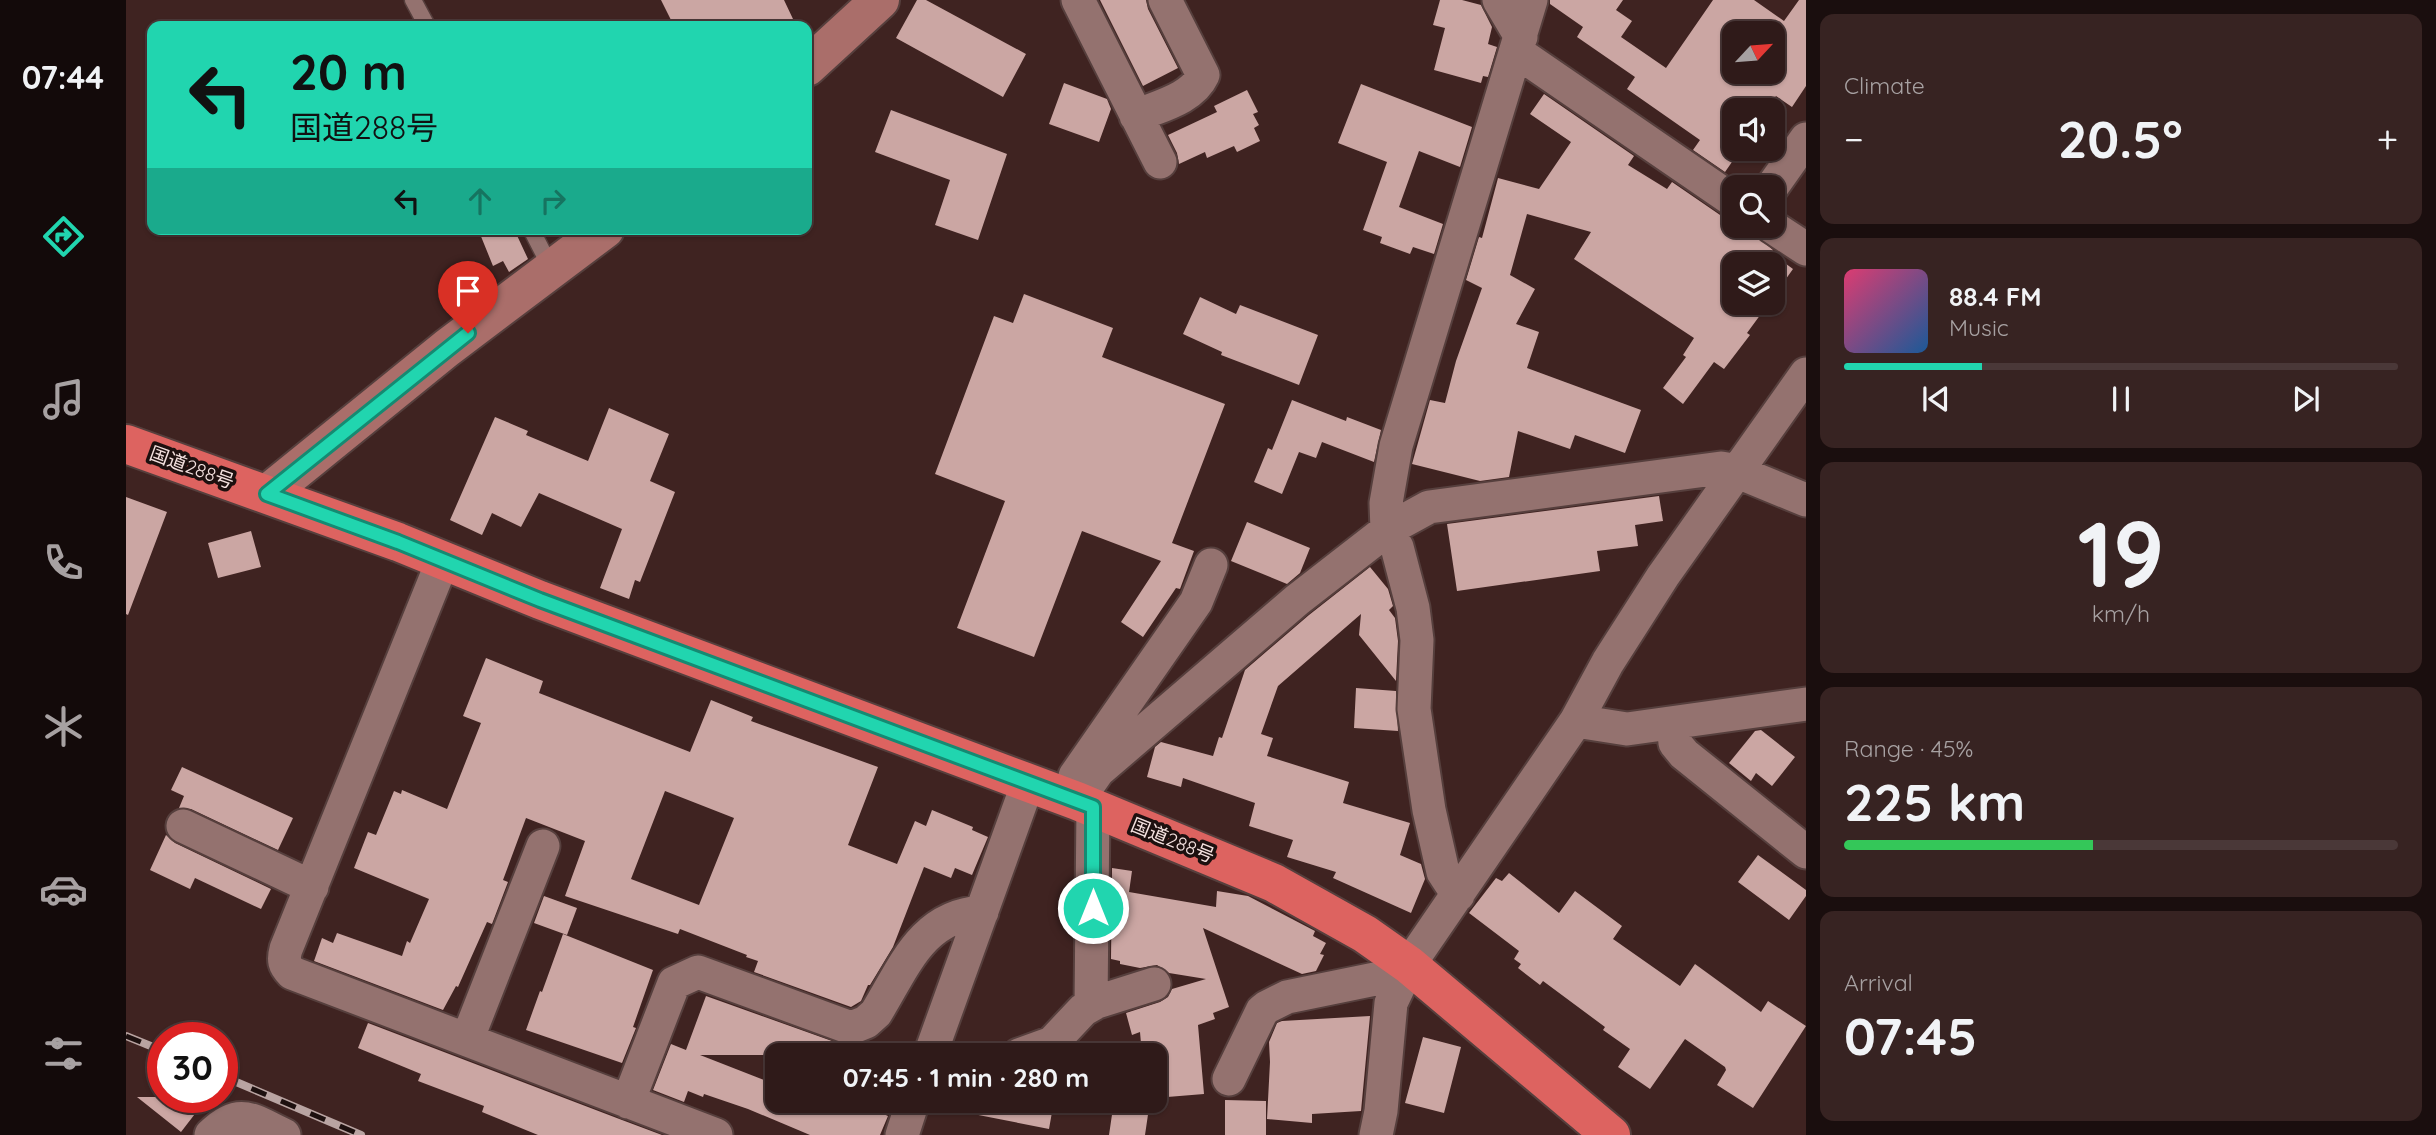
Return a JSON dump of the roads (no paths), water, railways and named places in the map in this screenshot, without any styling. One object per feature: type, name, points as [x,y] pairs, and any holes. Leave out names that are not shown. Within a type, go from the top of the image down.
[{"type":"highway","name":"国道288号","points":[[126,444],[267,494],[443,560],[540,600],[1065,796],[1274,883],[1365,934],[1406,972],[1611,1135]]},
{"type":"street","points":[[812,62],[880,0]]},
{"type":"street","points":[[1078,0],[1160,162]]},
{"type":"street","points":[[1136,116],[1189,93],[1198,86],[1203,75],[1165,0]]},
{"type":"street","points":[[1499,0],[1519,45],[1722,192]]},
{"type":"street","points":[[1458,895],[1443,872],[1429,810],[1414,709],[1417,640],[1413,608],[1397,547],[1387,530],[1385,503],[1396,446],[1531,0]]},
{"type":"street","points":[[1780,175],[1806,139]]},
{"type":"street","points":[[267,494],[447,348],[597,235]]},
{"type":"street","points":[[1785,235],[1806,249]]},
{"type":"street","points":[[1376,1135],[1381,1111],[1391,1003],[1406,972],[1576,721],[1608,662],[1656,586],[1806,374]]},
{"type":"street","points":[[1065,796],[1098,771],[1297,600],[1387,530],[1429,508],[1721,468],[1806,500]]},
{"type":"street","points":[[443,560],[284,958],[285,966],[292,973],[716,1135]]},
{"type":"street","points":[[934,1043],[982,912],[1065,796],[1196,602],[1211,565]]},
{"type":"street","points":[[1576,721],[1627,729],[1806,704]]},
{"type":"street","points":[[1673,723],[1675,743],[1684,754],[1806,852]]},
{"type":"street","points":[[1065,796],[1091,1005]]},
{"type":"street","points":[[183,826],[312,887]]},
{"type":"street","points":[[467,1040],[543,846]]},
{"type":"street","points":[[628,1102],[674,983],[698,972],[851,1028],[866,1022],[876,1013],[920,940],[937,925],[958,915],[982,912]]},
{"type":"street","points":[[1229,1079],[1262,1012],[1277,1000],[1406,972]]},
{"type":"street","points":[[1052,1043],[1091,1005],[1154,984]]},
{"type":"street","points":[[902,1135],[909,1113]]},
{"type":"street","points":[[211,1135],[234,1118],[246,1118],[284,1135]]},
{"type":"lane","points":[[413,0],[424,21]]},
{"type":"lane","points":[[534,235],[552,270]]},
{"type":"railway","points":[[126,1036],[147,1045]]},
{"type":"railway","points":[[238,1083],[361,1135]]}]
